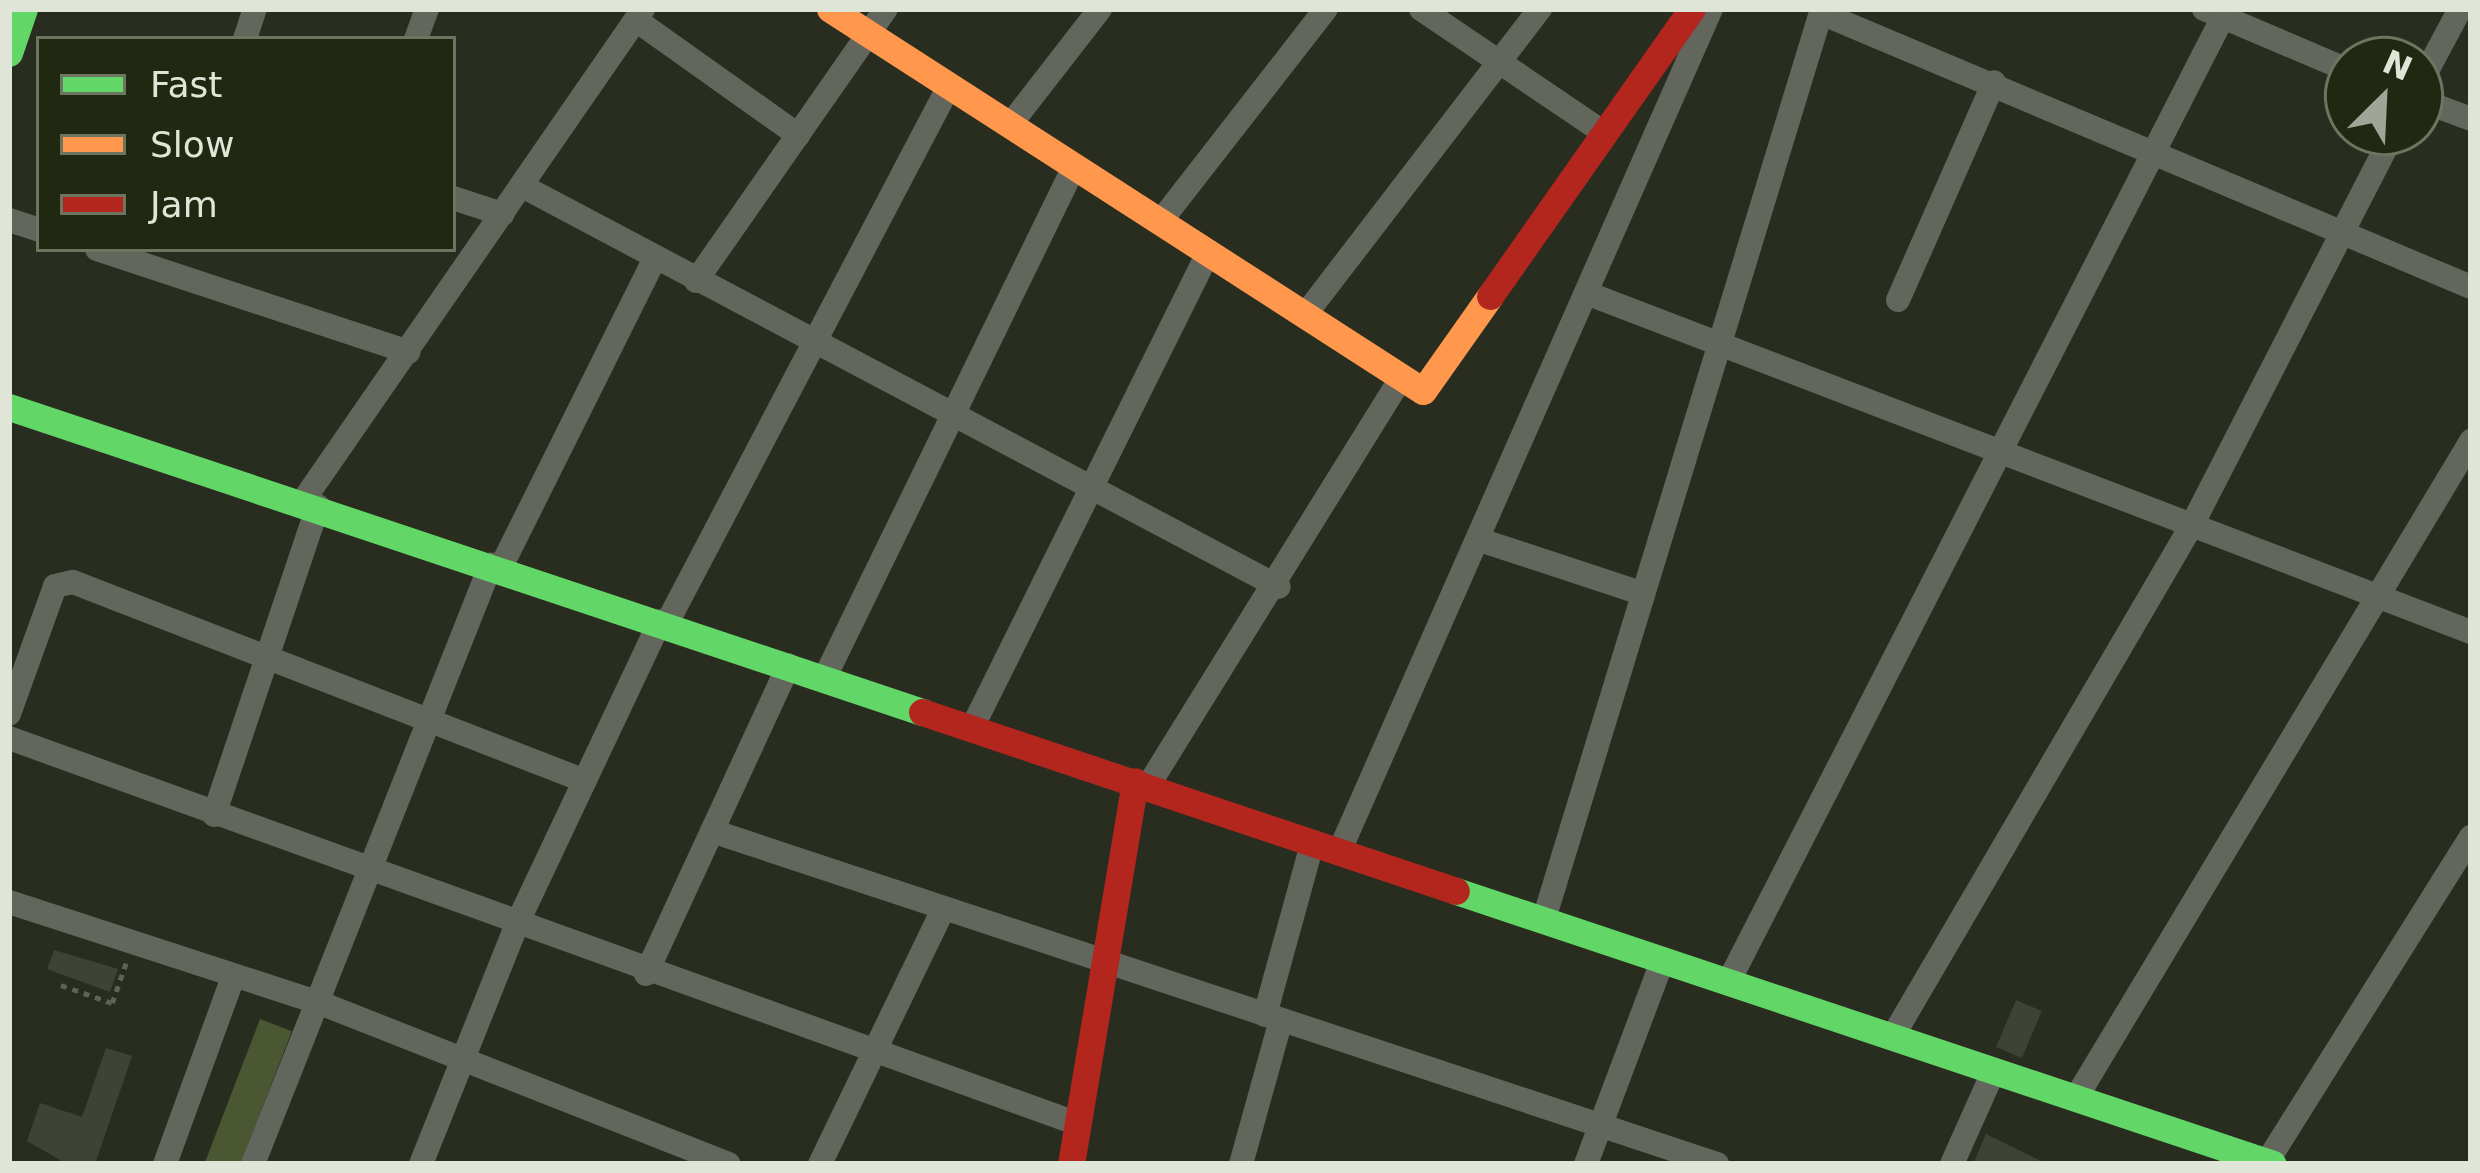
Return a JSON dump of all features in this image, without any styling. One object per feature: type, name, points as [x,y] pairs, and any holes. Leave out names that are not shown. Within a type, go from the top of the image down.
[{"type":"main road","points":[[9,53],[24,9]]},
{"type":"main road","points":[[830,9],[1424,391],[1692,9]]},
{"type":"main road","points":[[9,389],[69,422]]},
{"type":"main road","points":[[9,407],[69,422],[2270,1163]]},
{"type":"main road","points":[[1071,1164],[1104,966],[1142,783]]},
{"type":"street","points":[[696,281],[886,9]]},
{"type":"street","points":[[1010,125],[1100,9]]},
{"type":"street","points":[[1160,222],[1326,9]]},
{"type":"street","points":[[1421,9],[1604,133]]},
{"type":"street","points":[[1305,315],[1540,9]]},
{"type":"street","points":[[1241,1164],[1273,1018],[1326,846],[1480,540],[1711,9]]},
{"type":"street","points":[[2444,39],[2460,9]]},
{"type":"street","points":[[1544,919],[1822,11],[1994,82],[2149,155],[2471,287]]},
{"type":"street","points":[[1729,981],[2218,12],[2324,59]]},
{"type":"street","points":[[214,814],[267,658],[311,504],[408,352],[640,14],[798,135]]},
{"type":"street","points":[[1898,300],[1994,82]]},
{"type":"street","points":[[421,1164],[516,926],[585,781],[663,622],[949,86]]},
{"type":"street","points":[[1893,1036],[2193,523],[2382,156]]},
{"type":"street","points":[[825,677],[950,412],[1074,166]]},
{"type":"street","points":[[524,187],[1279,587]]},
{"type":"street","points":[[456,199],[502,214]]},
{"type":"street","points":[[117,252],[170,260],[408,352]]},
{"type":"street","points":[[973,726],[1208,253]]},
{"type":"street","points":[[261,1161],[370,872],[496,566],[655,258]]},
{"type":"street","points":[[1589,294],[2471,632]]},
{"type":"street","points":[[1142,783],[1279,587],[1402,377]]},
{"type":"street","points":[[2076,1098],[2471,441]]},
{"type":"street","points":[[1480,540],[1641,593]]},
{"type":"street","points":[[9,715],[64,582],[585,781]]},
{"type":"street","points":[[646,974],[789,664]]},
{"type":"street","points":[[9,738],[874,1058],[1078,1124]]},
{"type":"street","points":[[712,831],[1104,966],[1717,1164]]},
{"type":"street","points":[[2270,1163],[2471,837]]},
{"type":"street","points":[[9,902],[232,980],[320,1003],[728,1164]]},
{"type":"street","points":[[820,1164],[943,909]]},
{"type":"street","points":[[1586,1164],[1664,959]]},
{"type":"street","points":[[164,1164],[232,980]]},
{"type":"street","points":[[1952,1164],[1994,1070]]},
{"type":"path","points":[[61,985],[112,1003],[132,946]]},
{"type":"green space","points":[[260,1019],[292,1031],[241,1164],[204,1164]]},
{"type":"building","points":[[54,950],[118,969],[110,992],[47,969]]},
{"type":"building","points":[[2016,1000],[2042,1011],[2022,1058],[1996,1047]]},
{"type":"building","points":[[106,1048],[132,1056],[95,1164],[67,1164],[27,1141],[40,1103],[82,1117]]},
{"type":"building","points":[[1986,1134],[2047,1164],[1973,1164]]},
{"type":"traffic: fast","points":[[9,53],[24,9]]},
{"type":"traffic: fast","points":[[9,407],[922,712]]},
{"type":"traffic: fast","points":[[1456,891],[2273,1164]]},
{"type":"traffic: slow","points":[[830,9],[1423,391],[1490,296]]},
{"type":"traffic: jam","points":[[1490,296],[1692,9]]},
{"type":"traffic: jam","points":[[922,712],[1456,891]]},
{"type":"traffic: jam","points":[[1071,1164],[1135,781]]}]
